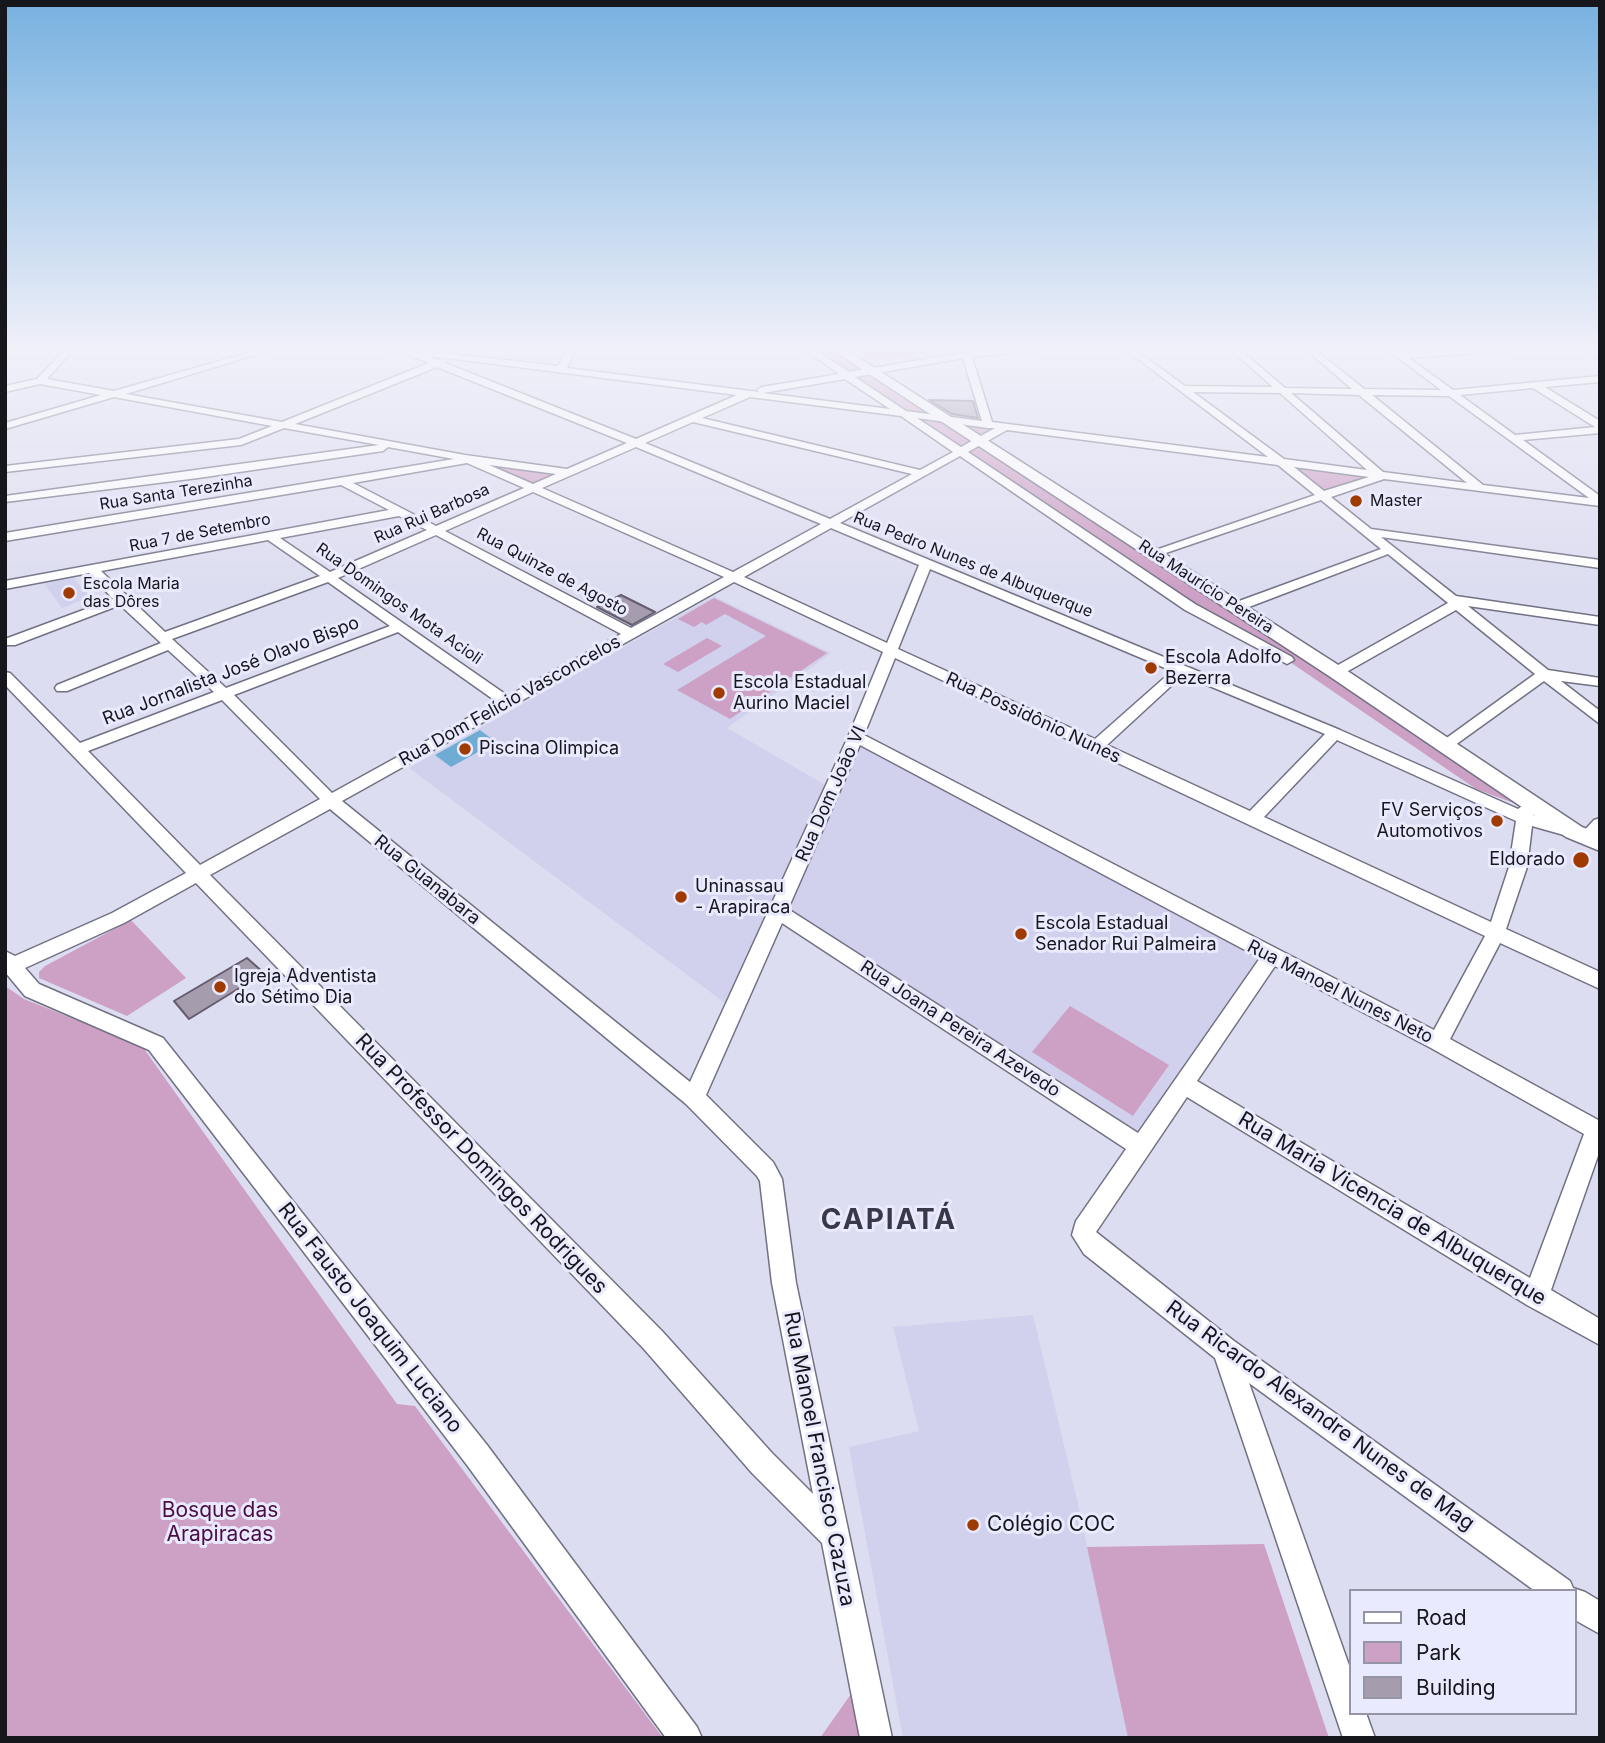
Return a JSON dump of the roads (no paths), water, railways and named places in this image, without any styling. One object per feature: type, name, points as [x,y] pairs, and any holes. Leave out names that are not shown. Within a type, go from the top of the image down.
[{"type":"main road","name":"Rua Maurício Pereira","points":[[971,428],[984,433],[1153,553],[1446,745],[1526,810],[1590,834]]},
{"type":"street","points":[[5,469],[228,444],[258,437],[279,428]]},
{"type":"street","points":[[305,428],[471,459],[570,473]]},
{"type":"street","name":"Rua Pedro Nunes de Albuquerque","points":[[599,428],[925,565],[1526,810]]},
{"type":"street","name":"Rua Rui Barbosa","points":[[62,688],[167,641],[438,531],[671,428]]},
{"type":"street","points":[[732,428],[920,473]]},
{"type":"street","points":[[927,428],[1189,607],[1287,660]]},
{"type":"street","points":[[983,428],[984,433],[1000,428]]},
{"type":"street","name":"Rua Dom Felício Vasconcelos","points":[[8,961],[118,918],[962,451],[984,433],[1000,428]]},
{"type":"street","points":[[1016,428],[1600,502]]},
{"type":"street","points":[[1236,428],[1391,549],[1600,719]]},
{"type":"street","points":[[1326,428],[1381,476]]},
{"type":"street","points":[[1408,428],[1479,487]]},
{"type":"street","points":[[1499,428],[1600,502]]},
{"type":"street","points":[[1513,438],[1597,428]]},
{"type":"street","points":[[5,499],[198,475],[396,445]]},
{"type":"street","name":"Rua Santa Terezinha","points":[[5,537],[471,459]]},
{"type":"street","name":"Rua Possidônio Nunes","points":[[471,459],[733,577],[1600,981]]},
{"type":"street","points":[[1153,553],[1381,476]]},
{"type":"street","name":"Rua Quinze de Agosto","points":[[344,482],[632,634]]},
{"type":"street","points":[[1002,494],[1040,504]]},
{"type":"street","name":"Rua 7 de Setembro","points":[[5,585],[400,512]]},
{"type":"street","points":[[1368,532],[1600,564]]},
{"type":"street","name":"Rua Domingos Mota Acioli","points":[[270,536],[507,702]]},
{"type":"street","points":[[1236,607],[1391,549]]},
{"type":"street","name":"Rua Dom João VI","points":[[694,1097],[856,737],[925,565]]},
{"type":"street","name":"Rua Guanabara","points":[[92,569],[225,694],[331,801],[694,1097],[765,1169],[771,1179]]},
{"type":"street","points":[[10,642],[122,600]]},
{"type":"street","points":[[1336,672],[1454,602],[1600,621]]},
{"type":"street","name":"Rua Jornalista José Olavo Bispo","points":[[76,750],[399,627]]},
{"type":"street","points":[[1095,747],[1182,669]]},
{"type":"street","points":[[1446,745],[1545,674],[1600,682]]},
{"type":"street","name":"Rua Professor Domingos Rodrigues","points":[[8,682],[200,873],[653,1340],[762,1463],[834,1535]]},
{"type":"street","points":[[1252,819],[1335,733]]},
{"type":"street","name":"Rua Manoel Nunes Neto","points":[[856,737],[1271,957],[1438,1042],[1598,1131]]},
{"type":"street","points":[[1438,1042],[1496,933],[1518,867],[1526,810]]},
{"type":"street","name":"Rua Joana Pereira Azevedo","points":[[779,912],[1141,1147]]},
{"type":"street","points":[[1141,1147],[1271,957]]},
{"type":"street","name":"Rua Fausto Joaquim Luciano","points":[[8,961],[32,990],[156,1044],[477,1455],[686,1738]]},
{"type":"street","name":"Rua Maria Vicencia de Albuquerque","points":[[1184,1084],[1600,1334]]},
{"type":"street","points":[[1536,1296],[1598,1131]]},
{"type":"street","name":"Rua Ricardo Alexandre Nunes de Mag","points":[[1141,1147],[1084,1229],[1084,1235],[1092,1245],[1225,1350],[1557,1589]]},
{"type":"street","name":"Rua Manoel Francisco Cazuza","points":[[771,1179],[784,1283],[876,1738]]},
{"type":"street","points":[[1225,1350],[1350,1712]]},
{"type":"street","points":[[1577,1603],[1600,1619]]},
{"type":"street","points":[[1351,1715],[1359,1738]]},
{"type":"water","name":"Piscina Olimpica","points":[[480,730],[496,742],[451,767],[435,755]]},
{"type":"place","name":"Master","points":[[1356,501]]},
{"type":"place","name":"Escola Maria das Dôres","points":[[69,593]]},
{"type":"place","name":"Escola Adolfo Bezerra","points":[[1151,668]]},
{"type":"place","name":"Escola Estadual Aurino Maciel","points":[[719,693]]},
{"type":"place","name":"Piscina Olimpica","points":[[465,749]]},
{"type":"place","name":"FV Serviços Automotivos","points":[[1497,821]]},
{"type":"place","name":"Eldorado","points":[[1581,860]]},
{"type":"place","name":"Uninassau - Arapiraca","points":[[681,897]]},
{"type":"place","name":"Escola Estadual Senador Rui Palmeira","points":[[1021,934]]},
{"type":"place","name":"Igreja Adventista do Sétimo Dia","points":[[220,987]]},
{"type":"place","name":"Colégio COC","points":[[973,1525]]},
{"type":"district","name":"CAPIATÁ","points":[[889,1221]]},
{"type":"park label","name":"Bosque das Arapiracas","points":[[220,1523]]}]
